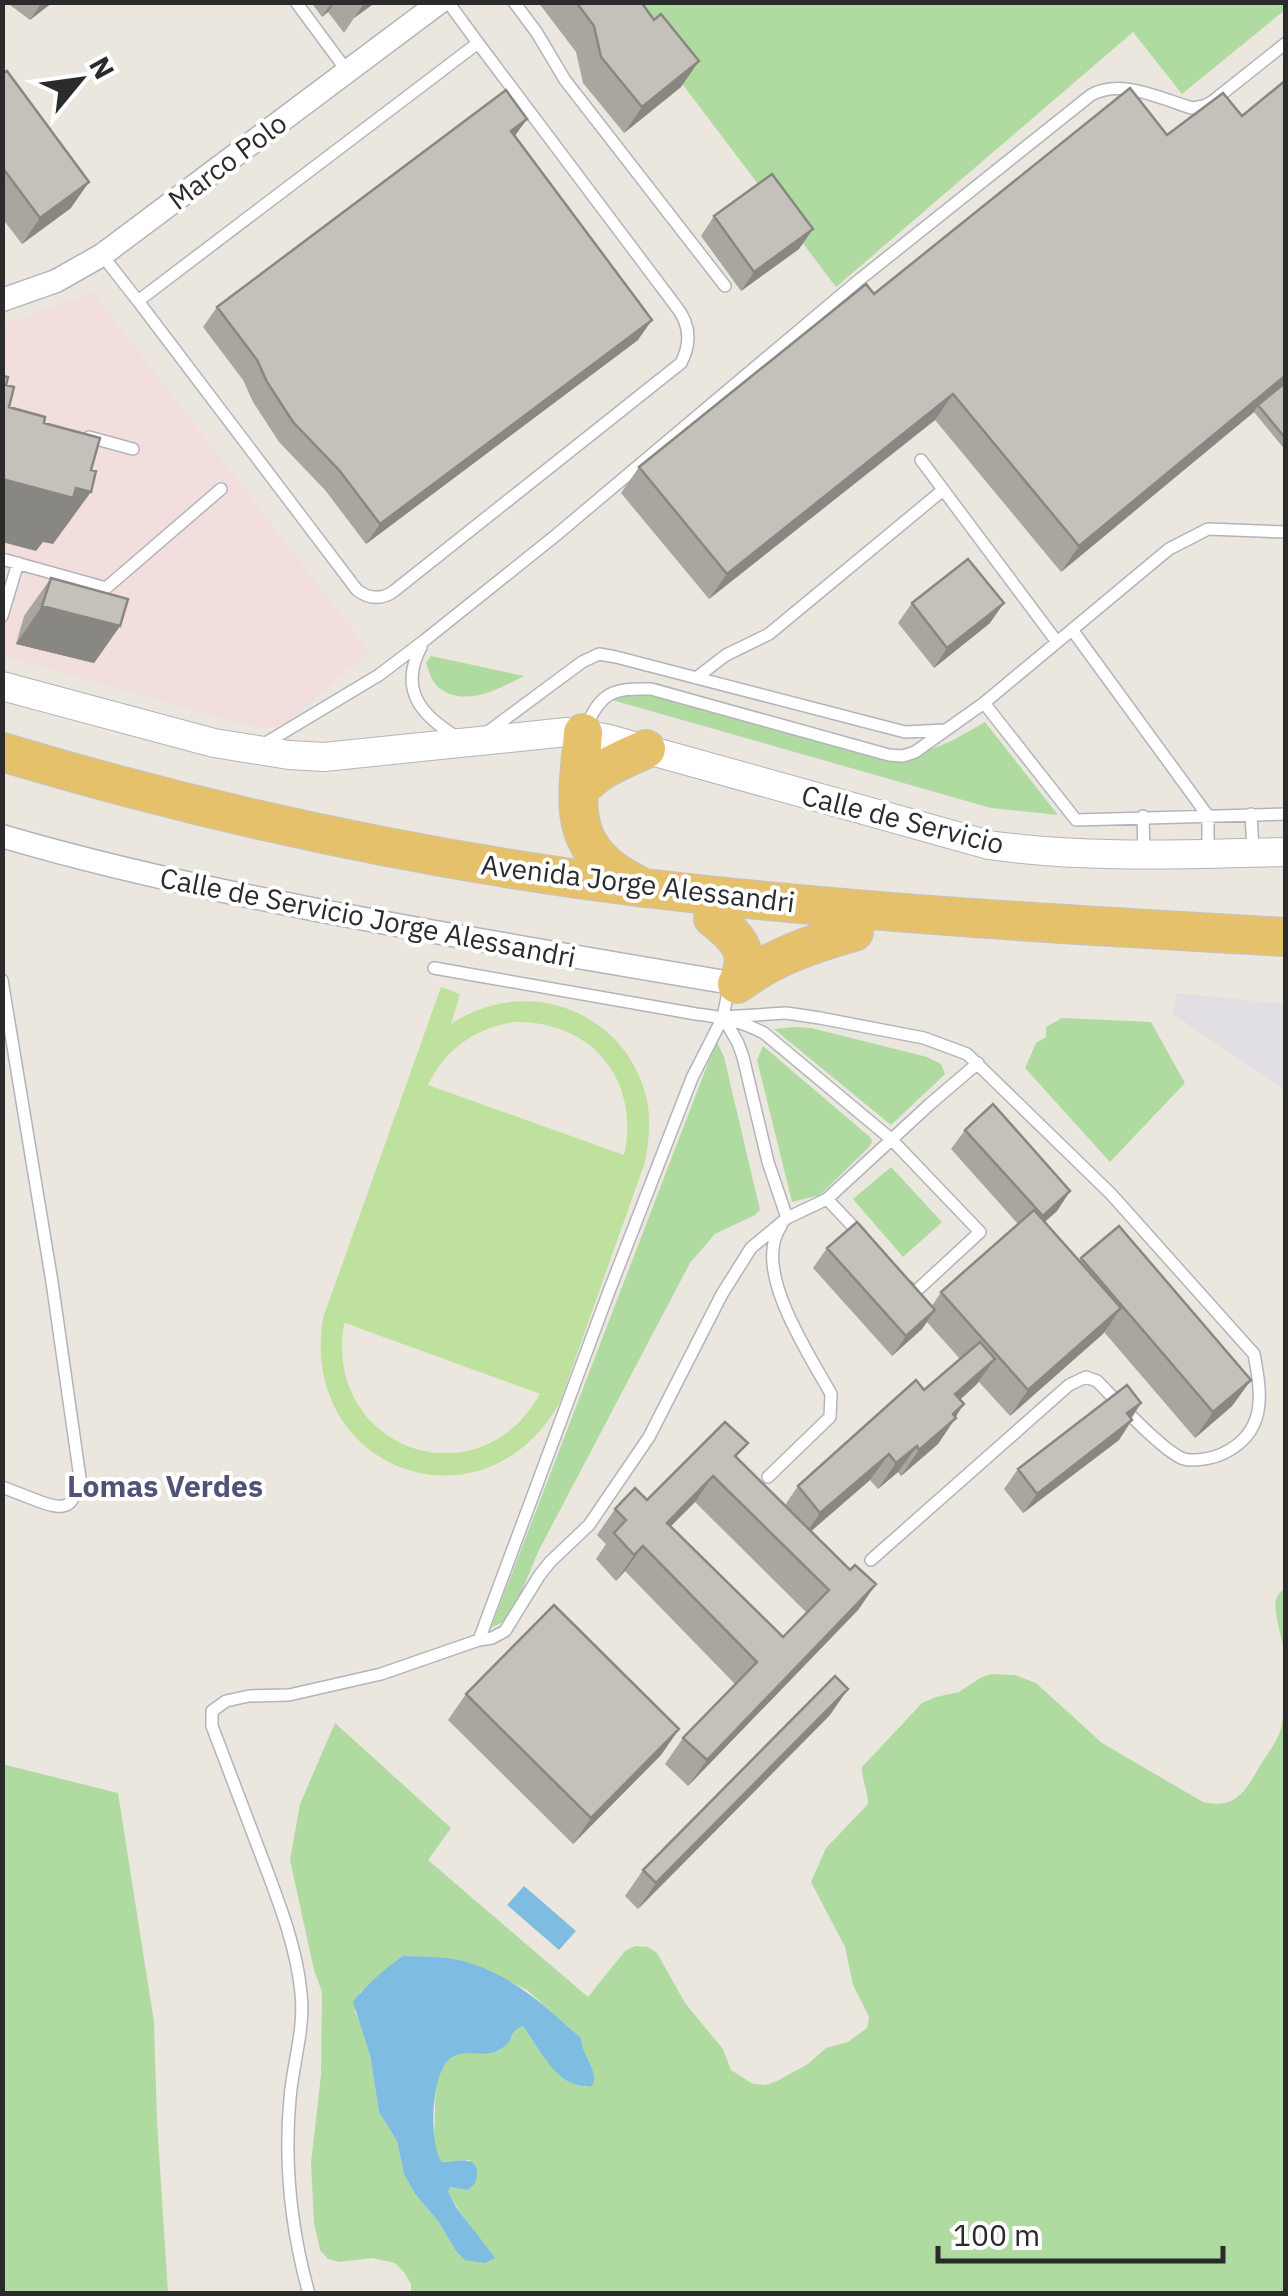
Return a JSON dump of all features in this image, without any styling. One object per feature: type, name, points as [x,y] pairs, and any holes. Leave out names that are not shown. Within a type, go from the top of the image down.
[{"type":"highway","points":[[583,733],[578,817],[581,830],[591,848],[618,874],[643,887]]},
{"type":"highway","points":[[579,791],[606,769],[646,750]]},
{"type":"highway","name":"Avenida Jorge Alessandri","points":[[2,752],[130,788],[329,835],[643,887],[951,917],[1286,937]]},
{"type":"highway","name":"Avenida Jorge Alessandri","points":[[2,776],[217,832],[410,874],[564,899],[854,932],[1286,958]]},
{"type":"highway","points":[[713,918],[734,936],[742,949],[744,964],[730,1000]]},
{"type":"highway","points":[[730,1000],[755,970],[792,951],[854,932]]},
{"type":"street","name":"Marco Polo","points":[[2,300],[56,280],[102,255],[444,2]]},
{"type":"street","points":[[2,686],[252,751],[324,757],[554,732],[583,733],[646,750]]},
{"type":"street","name":"Calle de Servicio","points":[[646,750],[990,845],[1023,850],[1144,854],[1286,852]]},
{"type":"street","name":"Calle de Servicio Jorge Alessandri","points":[[2,836],[105,864],[290,905],[499,944],[730,1000]]},
{"type":"lane","points":[[296,2],[347,71]]},
{"type":"lane","points":[[102,255],[357,590],[375,598],[394,591],[681,364],[688,344],[681,313],[444,2]]},
{"type":"lane","points":[[514,2],[538,32],[565,80],[724,286]]},
{"type":"lane","points":[[138,301],[478,42]]},
{"type":"lane","points":[[252,751],[380,675],[425,640],[555,536],[858,280],[1091,95],[1106,88],[1122,88],[1192,108],[1204,106],[1286,43]]},
{"type":"lane","points":[[70,432],[134,450]]},
{"type":"lane","points":[[921,460],[1057,642]]},
{"type":"lane","points":[[2,559],[106,588],[221,488]]},
{"type":"lane","points":[[696,678],[726,654],[769,634],[943,490]]},
{"type":"lane","points":[[583,733],[594,707],[609,694],[623,688],[651,689],[903,756],[915,752],[984,703],[1184,540],[1208,529],[1286,532]]},
{"type":"lane","points":[[2,616],[18,563]]},
{"type":"lane","points":[[1072,631],[1208,816],[1208,853]]},
{"type":"lane","points":[[425,640],[414,663],[414,694],[419,706],[429,718],[471,741],[599,654],[905,732],[945,730]]},
{"type":"lane","points":[[984,703],[1076,820],[1286,814]]},
{"type":"lane","points":[[1251,814],[1253,853]]},
{"type":"lane","points":[[1143,816],[1144,854]]},
{"type":"lane","points":[[434,968],[696,1014],[730,1000],[924,1038],[968,1054],[1112,1194],[1254,1354],[1260,1386],[1256,1423],[1241,1445],[1215,1458],[1184,1459],[1158,1441],[1097,1380],[1086,1376],[1070,1385],[871,1560]]},
{"type":"lane","points":[[2,980],[80,1478],[76,1495],[68,1505],[58,1508],[2,1487]]},
{"type":"lane","points":[[730,1000],[745,1023],[764,1033],[891,1139],[980,1232],[914,1293],[902,1280]]},
{"type":"lane","points":[[730,1000],[768,1162],[787,1218]]},
{"type":"lane","points":[[479,1640],[692,1078],[730,1000]]},
{"type":"lane","points":[[310,2294],[298,2256],[290,2207],[288,2152],[292,2079],[302,2028],[301,1993],[284,1919],[212,1726],[212,1711],[226,1701],[289,1695],[381,1674],[505,1631],[539,1576],[589,1525],[648,1437],[722,1294],[752,1248],[787,1218],[827,1199],[978,1063]]},
{"type":"lane","points":[[827,1199],[877,1252]]},
{"type":"lane","points":[[768,1477],[830,1417],[832,1407],[831,1394],[789,1318],[775,1275],[772,1248],[777,1230],[787,1218]]},
{"type":"shaded area","points":[[93,293],[369,651],[286,723],[254,727],[3,656],[2,325]]},
{"type":"shaded area","points":[[1176,993],[1285,1004],[1285,1090],[1173,1014]]},
{"type":"green space","points":[[1285,2],[1286,9],[1182,94],[1133,32],[836,287],[621,3]]},
{"type":"green space","points":[[431,656],[524,676],[481,694],[458,696],[447,693],[433,681],[426,663]]},
{"type":"green space","points":[[657,683],[900,754],[934,748],[985,722],[1058,815],[991,808],[612,700],[631,688]]},
{"type":"green space","points":[[441,987],[460,994],[451,1024],[480,1009],[510,1002],[540,1002],[596,1023],[618,1043],[636,1069],[647,1100],[645,1162],[560,1402],[527,1444],[487,1468],[445,1476],[404,1468],[367,1448],[339,1415],[323,1371],[323,1318]],"holes":[[[514,1022],[566,1031],[587,1043],[604,1060],[617,1079],[625,1102],[624,1155],[428,1085],[443,1061],[463,1042],[486,1029]],[[345,1323],[540,1394],[513,1428],[480,1447],[445,1453],[410,1447],[380,1430],[357,1403],[344,1367]]]},
{"type":"green space","points":[[1062,1018],[1151,1022],[1185,1083],[1110,1162],[1025,1068],[1036,1043],[1046,1037],[1046,1027]]},
{"type":"green space","points":[[795,1027],[927,1057],[941,1064],[945,1074],[891,1125],[774,1029]]},
{"type":"green space","points":[[718,1044],[760,1210],[715,1234],[690,1263],[539,1550],[515,1607],[503,1622],[491,1628],[715,1045]]},
{"type":"green space","points":[[763,1046],[871,1138],[869,1147],[820,1195],[792,1202],[757,1060]]},
{"type":"green space","points":[[891,1167],[942,1222],[903,1257],[853,1199]]},
{"type":"green space","points":[[1285,1588],[1285,1669],[1275,1605]]},
{"type":"green space","points":[[991,1674],[1015,1675],[1036,1683],[1102,1743],[1203,1802],[1213,1804],[1230,1802],[1252,1780],[1278,1736],[1285,1695],[1285,2293],[411,2294],[411,2284],[395,2263],[372,2258],[339,2262],[328,2259],[320,2250],[314,2223],[311,2163],[321,2075],[322,1992],[290,1860],[300,1804],[335,1723],[451,1828],[428,1860],[588,1997],[625,1951],[635,1946],[648,1947],[657,1953],[685,2003],[723,2049],[731,2070],[753,2084],[766,2085],[867,2028],[869,2017],[853,1985],[845,1947],[811,1882],[826,1848],[868,1804],[862,1767],[922,1703],[959,1692]],"holes":[[[403,1956],[473,1964],[527,1990],[581,2038],[586,2060],[586,2087],[556,2071],[523,2025],[498,2051],[462,2053],[445,2064],[437,2082],[435,2146],[442,2162],[470,2160],[468,2190],[450,2187],[447,2192],[476,2235],[456,2251],[404,2174],[397,2141],[379,2112],[365,2033],[355,2012],[360,1992]]]},
{"type":"green space","points":[[2,1764],[118,1793],[154,2022],[168,2293],[3,2293]]},
{"type":"water","points":[[524,1886],[576,1931],[559,1950],[507,1905]]},
{"type":"water","points":[[403,1956],[465,1961],[518,1986],[581,2038],[594,2075],[592,2086],[569,2082],[551,2066],[523,2026],[497,2051],[457,2055],[444,2065],[434,2108],[435,2140],[442,2162],[465,2161],[477,2168],[475,2182],[468,2190],[450,2187],[448,2192],[495,2258],[485,2263],[465,2260],[415,2194],[404,2174],[397,2141],[379,2112],[370,2055],[353,2002]]},
{"type":"building","points":[[576,2],[641,2],[654,20],[661,14],[699,61],[642,107],[601,57],[594,26]]},
{"type":"building","points":[[7,71],[89,182],[40,218],[2,167],[2,74]]},
{"type":"building","points":[[1286,80],[1286,375],[1079,546],[953,394],[727,574],[639,467],[866,284],[874,294],[1130,88],[1167,135],[1223,93],[1242,116]]},
{"type":"building","points":[[506,90],[527,119],[511,131],[652,320],[380,524],[339,470],[293,422],[257,360],[217,307]]},
{"type":"building","points":[[772,174],[813,229],[754,272],[714,216]]},
{"type":"building","points":[[2,376],[8,377],[6,385],[14,387],[9,407],[45,417],[44,423],[100,438],[91,470],[96,471],[91,492],[76,488],[73,498],[2,479]]},
{"type":"building","points":[[1286,382],[1286,439],[1258,405]]},
{"type":"building","points":[[968,559],[1004,603],[947,648],[912,603]]},
{"type":"building","points":[[51,578],[128,599],[120,626],[42,606]]},
{"type":"building","points":[[993,1104],[1070,1191],[1043,1216],[965,1130]]},
{"type":"building","points":[[1034,1210],[1121,1308],[1028,1390],[941,1292]]},
{"type":"building","points":[[857,1222],[935,1310],[906,1336],[827,1248]]},
{"type":"building","points":[[1119,1226],[1251,1380],[1213,1412],[1081,1258]]},
{"type":"building","points":[[980,1342],[995,1359],[955,1394],[964,1404],[953,1414],[956,1418],[919,1450],[917,1446],[896,1463],[889,1454],[820,1513],[798,1486],[916,1380],[924,1390]]},
{"type":"building","points":[[1127,1385],[1141,1403],[1127,1413],[1132,1420],[1037,1494],[1018,1469]]},
{"type":"building","points":[[725,1422],[748,1443],[735,1456],[850,1570],[855,1565],[876,1584],[707,1760],[683,1738],[757,1662],[643,1546],[634,1555],[614,1533],[626,1520],[615,1509],[635,1488],[647,1500]],"holes":[[[713,1476],[829,1590],[783,1637],[667,1523]]]},
{"type":"building","points":[[554,1605],[679,1729],[591,1818],[466,1694]]},
{"type":"building","points":[[835,1676],[848,1689],[656,1883],[643,1870]]},
{"type":"district","name":"Lomas Verdes","points":[[165,1485]]}]
